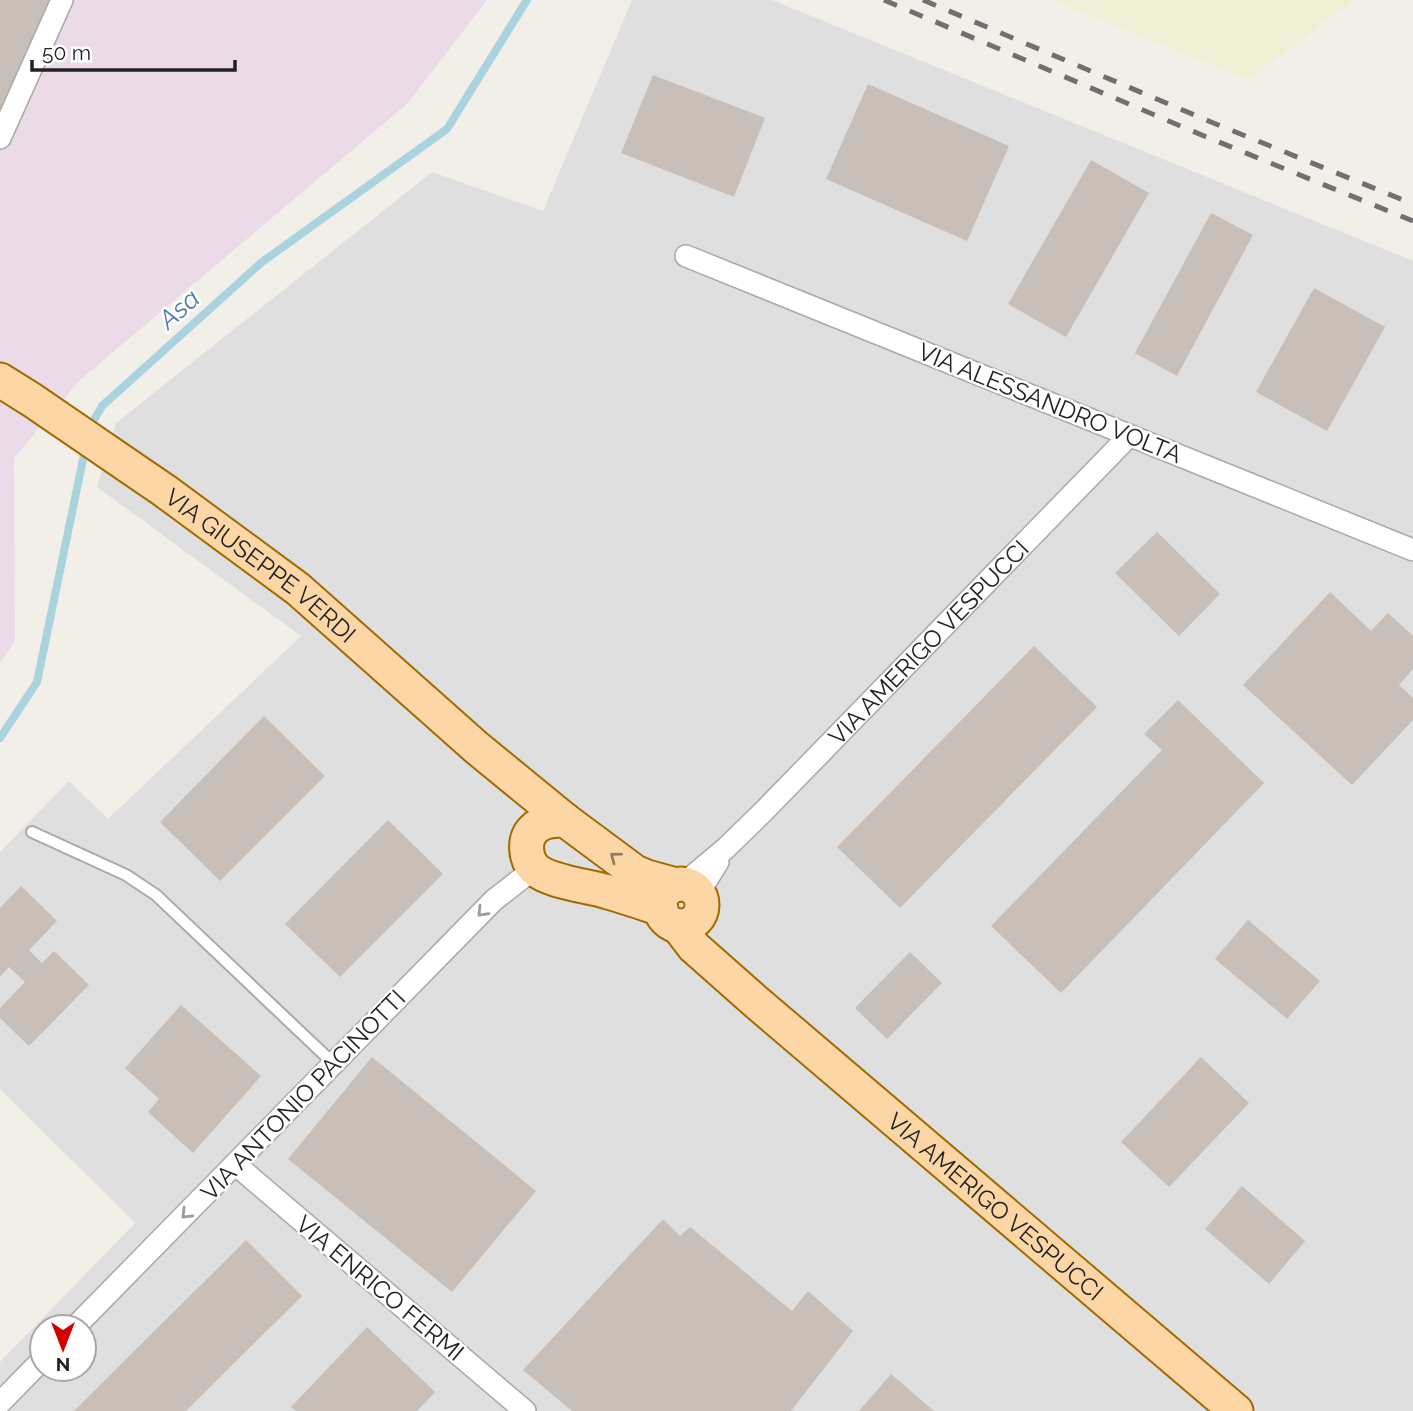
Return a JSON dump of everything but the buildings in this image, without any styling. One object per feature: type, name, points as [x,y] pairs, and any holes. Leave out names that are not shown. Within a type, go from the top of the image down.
[{"type":"main road","name":"VIA GIUSEPPE VERDI","points":[[0,380],[165,491],[298,589],[477,748],[565,820],[635,872],[683,900]]},
{"type":"main road","name":"VIA GIUSEPPE VERDI","points":[[477,748],[529,834],[527,849],[535,868]]},
{"type":"main road","points":[[529,834],[541,824],[565,820]]},
{"type":"main road","points":[[535,868],[555,879],[608,891],[683,900]]},
{"type":"main road","name":"VIA AMERIGO VESPUCCI","points":[[683,900],[694,947],[1236,1411]]},
{"type":"street","points":[[0,138],[62,0]]},
{"type":"street","name":"VIA ALESSANDRO VOLTA","points":[[686,256],[1413,550]]},
{"type":"street","name":"VIA AMERIGO VESPUCCI","points":[[683,900],[726,848],[1129,436]]},
{"type":"street","name":"VIA ANTONIO PACINOTTI","points":[[89,1313],[494,900],[535,868]]},
{"type":"street","name":"VIA ENRICO FERMI","points":[[235,1164],[525,1411]]},
{"type":"street","points":[[0,1403],[28,1374]]},
{"type":"lane","points":[[32,832],[126,875],[156,895],[334,1064]]},
{"type":"shaded area","points":[[0,0],[487,0],[408,103],[80,380],[14,458],[15,641],[0,663]]},
{"type":"shaded area","points":[[632,0],[772,0],[1413,261],[1413,1411],[0,1411],[0,1362],[28,1333],[28,1383],[98,1383],[98,1313],[48,1313],[135,1223],[0,1089],[0,852],[69,781],[108,819],[301,636],[97,487],[116,423],[432,172],[543,211]]},
{"type":"green space","points":[[1052,0],[1353,0],[1249,80]]},
{"type":"waterway","name":"Asa","points":[[89,429],[102,406],[262,262],[447,129],[527,0]]},
{"type":"waterway","name":"Asa","points":[[0,738],[37,682],[86,445]]},
{"type":"railway","points":[[884,0],[1204,136],[1413,221]]},
{"type":"railway","points":[[923,0],[1413,204]]}]
